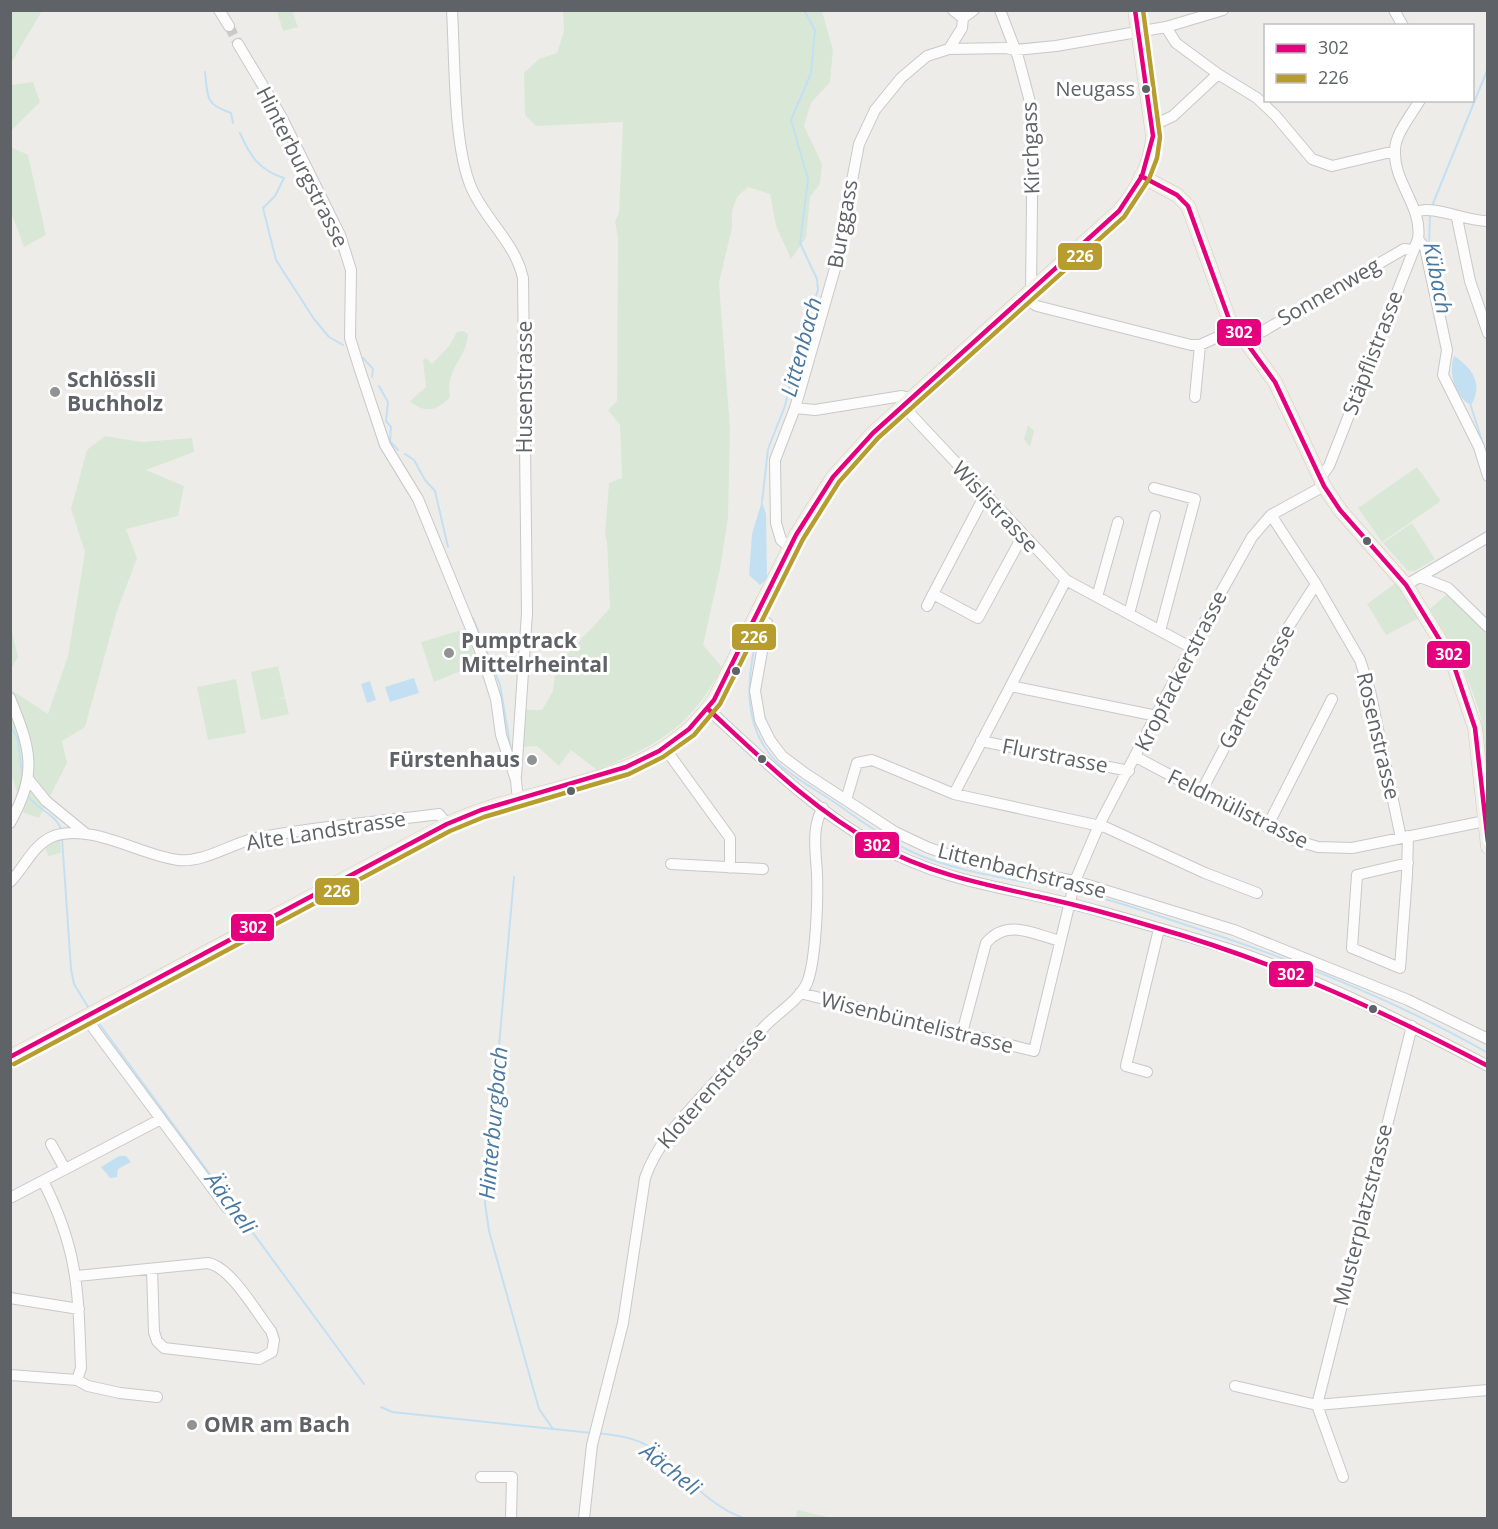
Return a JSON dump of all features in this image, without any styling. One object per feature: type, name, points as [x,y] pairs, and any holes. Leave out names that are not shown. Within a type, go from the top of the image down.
[{"type":"main road","points":[[10,1057],[447,824],[478,811],[592,780],[634,764],[664,747],[696,724],[708,709],[789,548],[832,477],[860,446],[907,402],[1119,211],[1141,176],[1153,146],[1135,10]]},
{"type":"main road","points":[[1141,176],[1177,195],[1188,207],[1229,319],[1275,382],[1322,482],[1340,510],[1406,585],[1440,636],[1463,684],[1475,728],[1488,847]]},
{"type":"street","points":[[219,10],[229,26]]},
{"type":"street","name":"Husenstrasse","points":[[452,10],[461,144],[467,174],[480,203],[518,259],[523,278],[527,613],[516,780]]},
{"type":"street","points":[[952,10],[963,18]]},
{"type":"street","points":[[949,49],[962,28],[963,18],[974,10]]},
{"type":"street","name":"Kirchgass","points":[[1000,10],[1030,96],[1033,113],[1027,295]]},
{"type":"street","points":[[949,49],[1006,48],[1015,50],[1166,27],[1223,10]]},
{"type":"street","points":[[1394,10],[1402,24]]},
{"type":"street","points":[[1166,27],[1176,43],[1218,74],[1257,98],[1312,159],[1332,166],[1395,150]]},
{"type":"street","name":"Hinterburgstrasse","points":[[238,44],[281,116],[296,151],[340,235],[351,270],[350,338],[359,367],[384,445],[418,499],[468,619],[496,699],[501,735],[516,780],[518,801]]},
{"type":"street","name":"Burggass","points":[[789,548],[781,540],[776,523],[774,478],[778,450],[795,408],[840,249],[853,170],[866,126],[901,78],[919,62],[949,49]]},
{"type":"street","points":[[1152,126],[1173,116],[1218,74]]},
{"type":"street","points":[[1419,102],[1395,150],[1399,173],[1426,210],[1458,218],[1488,221]]},
{"type":"street","name":"Stäpflistrasse","points":[[1322,482],[1418,239],[1426,210]]},
{"type":"street","points":[[1458,218],[1470,281],[1488,333]]},
{"type":"street","points":[[1418,239],[1425,248],[1447,350],[1443,375],[1479,447],[1488,476]]},
{"type":"street","name":"Sonnenweg","points":[[1246,341],[1404,249],[1413,250]]},
{"type":"street","points":[[1027,295],[1037,306],[1191,345],[1200,345],[1235,329]]},
{"type":"street","points":[[1194,397],[1200,345]]},
{"type":"street","points":[[795,408],[815,410],[902,396],[907,402]]},
{"type":"street","name":"Wislistrasse","points":[[907,402],[985,495],[1066,580],[1192,648]]},
{"type":"street","name":"Kropfackerstrasse","points":[[1034,1051],[1073,892],[1100,825],[1252,537],[1271,515],[1322,482]]},
{"type":"street","points":[[1154,488],[1195,499],[1160,631]]},
{"type":"street","points":[[927,606],[985,495]]},
{"type":"street","name":"Rosenstrasse","points":[[1271,515],[1316,584],[1363,670],[1405,837],[1408,863],[1400,968],[1352,948],[1357,875],[1408,863]]},
{"type":"street","points":[[1129,614],[1155,516]]},
{"type":"street","points":[[1097,597],[1118,522]]},
{"type":"street","points":[[933,594],[977,620],[1023,535]]},
{"type":"street","points":[[1406,585],[1488,537]]},
{"type":"street","points":[[1420,577],[1448,588],[1488,627]]},
{"type":"street","points":[[954,794],[1066,580]]},
{"type":"street","name":"Gartenstrasse","points":[[1201,792],[1287,629],[1316,584]]},
{"type":"street","name":"Littenbachstrasse","points":[[755,618],[768,623],[755,691],[760,720],[770,740],[782,756],[895,832],[946,855],[995,867],[1073,892],[1211,923],[1408,1000],[1488,1039]]},
{"type":"street","points":[[1011,686],[1157,716]]},
{"type":"street","points":[[10,698],[29,751],[29,780],[10,823]]},
{"type":"street","points":[[1267,827],[1332,699]]},
{"type":"street","points":[[708,709],[822,810],[876,845],[932,870],[981,886],[1073,892],[1158,928],[1286,970],[1412,1026],[1488,1066]]},
{"type":"street","name":"Flurstrasse","points":[[981,741],[1129,771]]},
{"type":"street","points":[[664,747],[730,838],[730,868]]},
{"type":"street","name":"Feldmülistrasse","points":[[1136,757],[1293,840],[1326,848],[1352,848],[1485,821]]},
{"type":"street","points":[[846,800],[857,763],[867,760],[954,794],[1100,825],[1257,893]]},
{"type":"street","points":[[29,780],[46,801],[85,833]]},
{"type":"street","name":"Kloterenstrasse","points":[[584,1518],[594,1439],[618,1349],[640,1204],[651,1161],[666,1138],[765,1027],[800,993],[812,964],[817,876],[816,830],[822,810]]},
{"type":"street","name":"Alte Landstrasse","points":[[10,882],[43,842],[55,836],[85,833],[153,855],[181,860],[194,859],[251,839],[272,835],[439,814],[447,824]]},
{"type":"street","points":[[671,864],[763,869]]},
{"type":"street","points":[[1147,1072],[1126,1066],[1158,928]]},
{"type":"street","points":[[962,1034],[986,944],[998,931],[1010,929],[1060,941]]},
{"type":"street","name":"Wisenbüntelistrasse","points":[[800,993],[1034,1051]]},
{"type":"street","points":[[85,1017],[227,1208]]},
{"type":"street","name":"Musterplatzstrasse","points":[[1317,1405],[1412,1026]]},
{"type":"street","points":[[10,1198],[160,1119]]},
{"type":"street","points":[[51,1144],[65,1169]]},
{"type":"street","points":[[43,1181],[67,1232],[77,1276],[81,1368],[77,1380]]},
{"type":"street","points":[[77,1276],[208,1263],[221,1267],[271,1331],[274,1340],[272,1352],[264,1358],[254,1359],[164,1348],[157,1341],[154,1332],[152,1269]]},
{"type":"street","points":[[10,1298],[79,1309]]},
{"type":"street","points":[[10,1375],[77,1380],[88,1386],[120,1393],[157,1397]]},
{"type":"street","points":[[1235,1386],[1317,1405],[1488,1390]]},
{"type":"street","points":[[1317,1405],[1342,1478]]},
{"type":"street","points":[[481,1477],[512,1477],[511,1518]]},
{"type":"green space","points":[[10,11],[42,11],[11,63]]},
{"type":"green space","points":[[277,11],[292,11],[298,27],[283,31]]},
{"type":"green space","points":[[563,11],[822,11],[833,50],[830,82],[811,103],[804,126],[822,164],[820,184],[810,197],[806,238],[791,259],[776,226],[770,194],[748,187],[737,197],[732,211],[732,228],[719,283],[730,428],[728,518],[720,569],[703,645],[722,667],[698,705],[671,732],[638,752],[597,770],[571,750],[559,766],[537,746],[523,747],[524,710],[542,710],[553,691],[555,672],[564,658],[610,608],[605,534],[609,483],[622,478],[620,425],[608,410],[617,401],[618,238],[615,221],[619,213],[623,122],[536,126],[525,115],[524,73],[539,59],[557,53],[564,31]]},
{"type":"green space","points":[[33,82],[40,102],[11,131],[11,85]]},
{"type":"green space","points":[[11,147],[28,155],[46,235],[24,247],[11,212]]},
{"type":"green space","points":[[463,331],[468,334],[467,343],[453,371],[449,387],[450,397],[436,408],[426,409],[415,405],[410,401],[426,387],[423,360],[426,358],[432,364],[449,346],[457,332]]},
{"type":"green space","points":[[1028,425],[1034,431],[1030,447],[1024,439]]},
{"type":"green space","points":[[105,436],[142,442],[192,438],[194,452],[146,470],[184,486],[178,516],[126,529],[137,558],[117,611],[85,727],[62,741],[67,763],[39,818],[24,813],[11,774],[10,689],[48,714],[68,656],[85,552],[71,509],[87,450]]},
{"type":"green space","points":[[1417,467],[1441,501],[1382,542],[1358,508]]},
{"type":"green space","points":[[1412,523],[1435,559],[1415,571],[1408,571],[1383,543]]},
{"type":"green space","points":[[1397,582],[1421,617],[1386,635],[1367,604]]},
{"type":"green space","points":[[1448,593],[1487,634],[1487,759],[1480,714],[1470,686],[1452,647],[1430,609]]},
{"type":"green space","points":[[10,624],[18,657],[11,669],[10,669]]},
{"type":"green space","name":"Pumptrack Mittelrheintal","points":[[465,629],[478,664],[434,682],[421,642]]},
{"type":"green space","points":[[278,666],[285,697],[276,700],[285,698],[289,714],[261,720],[251,672]]},
{"type":"green space","points":[[236,679],[246,733],[208,740],[197,687]]},
{"type":"green space","points":[[60,840],[61,853],[48,856],[45,846]]},
{"type":"green space","points":[[797,1510],[832,1518],[796,1518]]},
{"type":"water","points":[[1454,356],[1466,365],[1474,377],[1476,390],[1471,405],[1465,401],[1454,384],[1452,362]]},
{"type":"water","points":[[762,501],[766,514],[767,579],[760,585],[749,575],[752,534]]},
{"type":"water","points":[[414,678],[419,693],[390,702],[385,687]]},
{"type":"water","points":[[370,681],[376,700],[367,703],[361,684]]},
{"type":"water","points":[[119,1156],[126,1156],[131,1162],[118,1169],[117,1177],[110,1178],[101,1167]]},
{"type":"waterway","name":"Littenbach","points":[[762,502],[768,449],[785,406],[799,345],[818,290],[817,279],[800,243],[808,179],[791,120],[811,73],[815,30],[804,10]]},
{"type":"waterway","name":"Kübach","points":[[1432,206],[1488,68]]},
{"type":"waterway","name":"Hinterburgbach","points":[[205,72],[209,99],[216,106],[231,113],[233,123]]},
{"type":"waterway","name":"Hinterburgbach","points":[[240,133],[256,161],[268,171],[284,178],[275,196],[263,208],[276,260],[314,319],[329,337],[343,345]]},
{"type":"waterway","name":"Kübach","points":[[1429,247],[1430,214]]},
{"type":"waterway","name":"Hinterburgbach","points":[[363,358],[373,369],[372,377]]},
{"type":"waterway","name":"Hinterburgbach","points":[[379,386],[388,402],[386,421],[391,427],[390,441],[398,450]]},
{"type":"waterway","name":"Kübach","points":[[1470,403],[1483,444]]},
{"type":"waterway","name":"Hinterburgbach","points":[[405,454],[414,460],[425,480],[435,491],[448,547]]},
{"type":"waterway","name":"Hinterburgbach","points":[[473,618],[500,685],[511,750]]},
{"type":"waterway","name":"Littenbach","points":[[759,627],[751,664],[752,718],[758,735],[781,766],[880,834],[910,851],[968,871],[1069,890]]},
{"type":"waterway","name":"Äächeli","points":[[10,724],[18,740],[22,776]]},
{"type":"waterway","name":"Äächeli","points":[[29,797],[56,820],[61,830]]},
{"type":"waterway","name":"Äächeli","points":[[62,838],[71,969],[74,984],[88,1007]]},
{"type":"waterway","name":"Hinterburgbach","points":[[514,877],[485,1203],[489,1231],[539,1409],[553,1429]]},
{"type":"waterway","name":"Littenbach","points":[[1077,892],[1217,935],[1336,979],[1413,1014],[1488,1053]]},
{"type":"waterway","name":"Äächeli","points":[[98,1022],[364,1384]]},
{"type":"waterway","name":"Äächeli","points":[[381,1407],[392,1412],[592,1433]]},
{"type":"waterway","name":"Äächeli","points":[[597,1433],[625,1437],[645,1444],[706,1496],[729,1512],[743,1518]]},
{"type":"tunnel","points":[[229,26],[238,44]]},
{"type":"transit line","name":"302","points":[[10,1057],[447,824],[481,810],[626,767],[659,751],[689,729],[714,700],[796,535],[833,477],[873,433],[1119,211],[1142,176],[1153,136],[1135,10]]},
{"type":"transit line","name":"226","points":[[14,1064],[450,831],[484,817],[629,774],[663,757],[694,735],[720,704],[803,539],[839,482],[878,438],[1124,217],[1149,179],[1157,158],[1160,137],[1143,10]]},
{"type":"transit line","name":"302","points":[[1141,176],[1177,195],[1188,206],[1229,319],[1275,382],[1324,486],[1340,510],[1406,585],[1452,660],[1475,728],[1488,842]]},
{"type":"transit line","name":"302","points":[[708,709],[809,800],[854,831],[897,855],[959,878],[1113,915],[1240,955],[1282,970],[1365,1006],[1488,1066]]},
{"type":"place","name":"Neugass","points":[[1146,89]]},
{"type":"place","name":"Schlössli Buchholz","points":[[55,392]]},
{"type":"place","name":"Pumptrack Mittelrheintal","points":[[449,653]]},
{"type":"place","name":"Fürstenhaus","points":[[532,760]]},
{"type":"place","name":"OMR am Bach","points":[[192,1425]]}]
